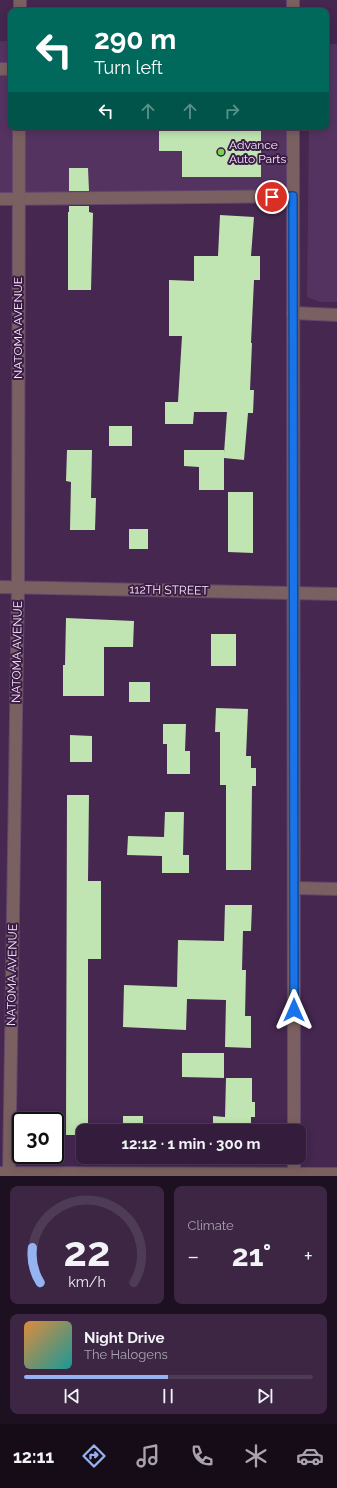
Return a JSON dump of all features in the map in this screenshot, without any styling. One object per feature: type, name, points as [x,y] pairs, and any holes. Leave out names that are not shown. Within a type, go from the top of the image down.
[{"type":"street","name":"NATOMA AVENUE","points":[[6,1174],[18,587],[19,130]]},
{"type":"street","points":[[293,130],[294,1124]]},
{"type":"street","points":[[0,199],[293,196]]},
{"type":"street","points":[[293,313],[337,315]]},
{"type":"street","name":"112TH STREET","points":[[0,587],[337,594]]},
{"type":"street","points":[[294,888],[337,889]]},
{"type":"street","points":[[294,1164],[294,1175]]},
{"type":"street","points":[[6,1174],[337,1174]]},
{"type":"shaded area","points":[[0,41],[8,41],[8,130],[286,130],[288,197],[0,199]]},
{"type":"shaded area","points":[[329,44],[337,44],[337,302],[320,302],[307,297],[309,130],[329,130]]},
{"type":"building","name":"Advance Auto Parts","points":[[159,130],[261,130],[261,177],[182,177],[182,151],[159,151]]},
{"type":"building","points":[[69,168],[88,168],[89,191],[69,191]]},
{"type":"building","points":[[69,206],[89,206],[89,212],[93,213],[91,290],[68,290]]},
{"type":"building","points":[[220,215],[254,217],[251,256],[260,256],[260,280],[254,280],[250,390],[254,390],[253,413],[248,413],[244,460],[224,458],[224,490],[199,490],[199,467],[184,466],[184,450],[224,450],[224,453],[227,412],[194,412],[193,424],[165,424],[165,402],[178,402],[182,336],[169,336],[169,280],[194,281],[194,256],[218,256]]},
{"type":"building","points":[[109,426],[132,426],[132,446],[109,446]]},
{"type":"building","points":[[67,450],[92,450],[91,498],[96,498],[95,530],[70,530],[71,482],[66,481]]},
{"type":"building","points":[[228,492],[253,492],[253,553],[228,552]]},
{"type":"building","points":[[129,529],[148,529],[148,549],[129,549]]},
{"type":"building","points":[[66,618],[134,621],[133,647],[104,647],[104,696],[63,696]]},
{"type":"building","points":[[211,634],[236,634],[236,666],[211,666]]},
{"type":"building","points":[[129,682],[150,682],[150,702],[129,702]]},
{"type":"building","points":[[216,708],[248,709],[246,756],[251,756],[251,768],[256,768],[256,786],[252,786],[251,870],[226,870],[226,785],[220,785],[220,732],[215,732]]},
{"type":"building","points":[[163,724],[186,724],[185,751],[190,751],[190,774],[167,774],[167,744],[163,744]]},
{"type":"building","points":[[70,735],[92,736],[92,762],[70,762]]},
{"type":"building","points":[[67,795],[89,795],[88,881],[101,881],[101,959],[88,959],[88,1124],[76,1124],[76,1135],[66,1135]]},
{"type":"building","points":[[165,812],[184,812],[183,855],[189,855],[189,873],[162,873],[162,856],[127,855],[128,836],[164,837]]},
{"type":"building","points":[[225,905],[252,905],[251,931],[243,931],[242,970],[246,970],[245,1016],[251,1016],[251,1048],[225,1047],[226,1000],[187,999],[186,1030],[123,1027],[124,985],[177,987],[178,940],[224,941]]},
{"type":"building","points":[[182,1053],[224,1053],[224,1078],[182,1077]]},
{"type":"building","points":[[226,1078],[252,1078],[252,1102],[255,1102],[255,1117],[251,1117],[251,1124],[213,1124],[213,1116],[225,1117]]},
{"type":"building","points":[[123,1116],[143,1116],[143,1124],[123,1124]]},
{"type":"place","name":"Advance Auto Parts","points":[[221,152]]},
{"type":"route","points":[[272,197],[293,196],[294,1010]]}]
